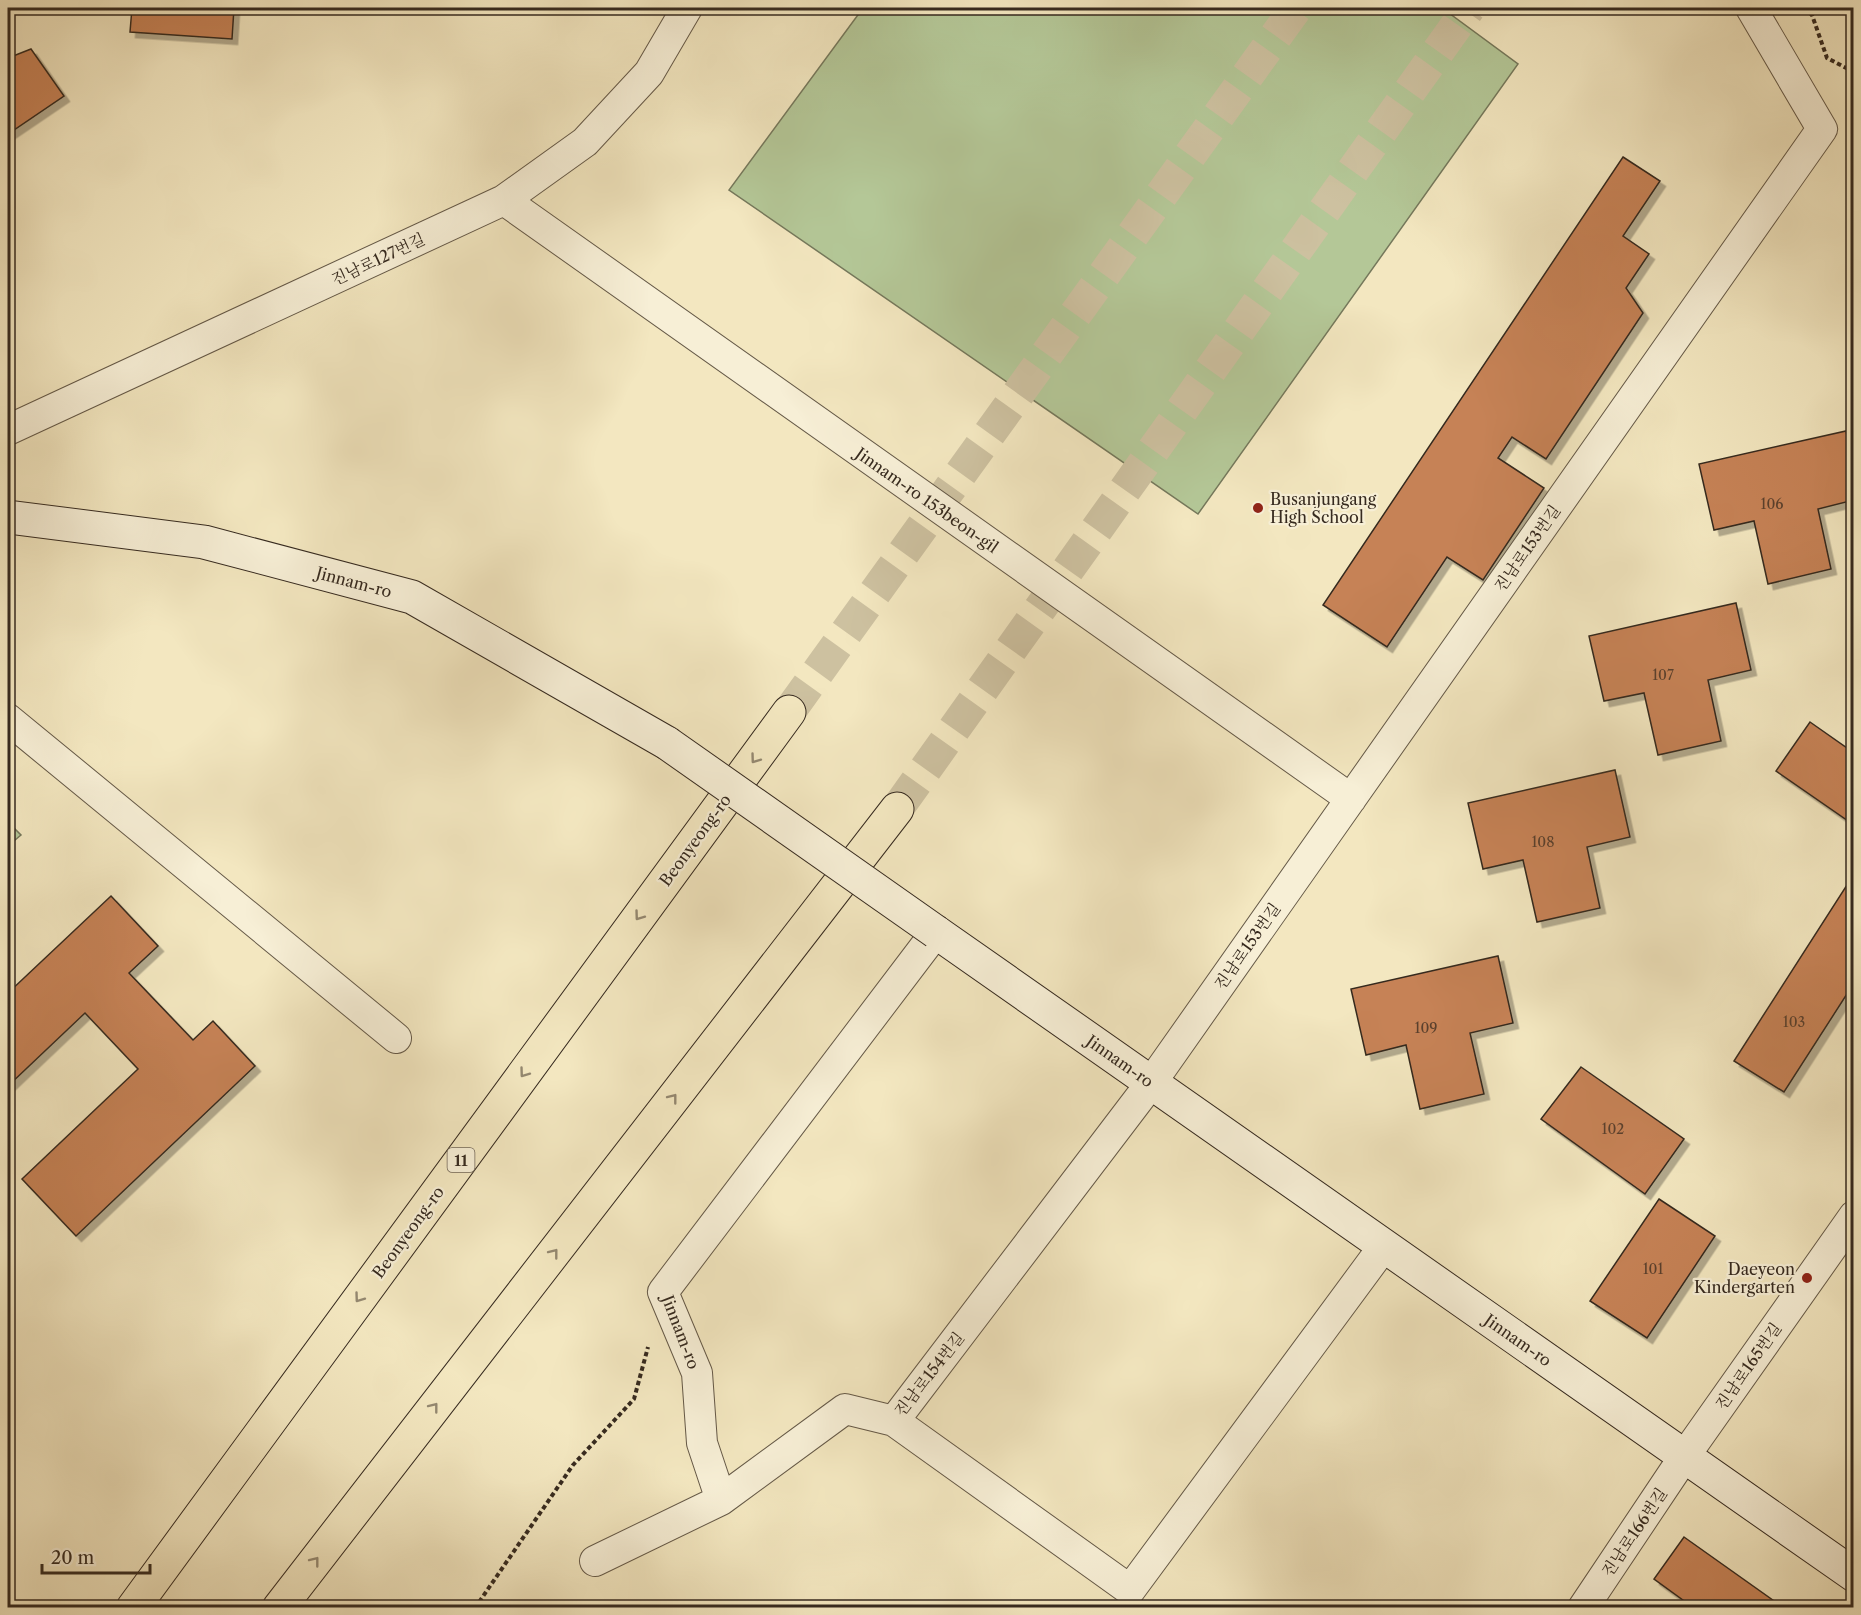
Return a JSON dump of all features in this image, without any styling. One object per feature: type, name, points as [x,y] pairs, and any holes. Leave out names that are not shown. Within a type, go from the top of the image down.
[{"type":"highway","name":"Beonyeong-ro","points":[[133,1608],[789,711]]},
{"type":"highway","points":[[279,1608],[897,809]]},
{"type":"main road","name":"Jinnam-ro","points":[[8,517],[204,542],[412,597],[667,743],[1854,1575]]},
{"type":"street","name":"진남로127번길","points":[[8,430],[504,200],[585,142],[649,72],[687,8]]},
{"type":"street","name":"진남로153번길","points":[[1151,1083],[1822,129],[1751,8]]},
{"type":"street","name":"Jinnam-ro 153beon-gil","points":[[504,200],[1351,799]]},
{"type":"street","points":[[8,719],[396,1038]]},
{"type":"street","name":"Jinnam-ro","points":[[721,1500],[702,1443],[697,1373],[663,1292],[936,932]]},
{"type":"street","name":"진남로154번길","points":[[595,1561],[721,1500],[845,1408],[894,1421],[1151,1083]]},
{"type":"street","name":"진남로165번길","points":[[1684,1456],[1854,1216]]},
{"type":"street","points":[[894,1421],[1130,1590],[1384,1246]]},
{"type":"street","name":"진남로166번길","points":[[1583,1608],[1684,1456]]},
{"type":"path","points":[[1804,8],[1812,15],[1827,58],[1854,72]]},
{"type":"path","points":[[475,1608],[573,1465],[634,1399],[648,1346]]},
{"type":"green space","points":[[863,8],[1442,8],[1518,64],[1198,514],[729,190]]},
{"type":"green space","points":[[8,822],[21,835],[8,846]]},
{"type":"building","points":[[132,8],[234,8],[232,39],[130,32]]},
{"type":"building","points":[[31,49],[64,96],[8,134],[8,58]]},
{"type":"building","points":[[8,141],[9,203],[8,203]]},
{"type":"building","points":[[1623,157],[1660,181],[1623,236],[1649,254],[1626,288],[1643,313],[1546,459],[1512,437],[1498,458],[1544,488],[1483,580],[1447,557],[1387,647],[1323,605]]},
{"type":"building","points":[[1846,431],[1854,464],[1854,500],[1818,509],[1831,569],[1768,584],[1754,521],[1714,530],[1699,464]]},
{"type":"building","points":[[1736,603],[1751,670],[1708,680],[1721,741],[1658,755],[1644,693],[1604,701],[1589,636]]},
{"type":"building","points":[[1810,722],[1854,753],[1854,825],[1776,771]]},
{"type":"building","points":[[1615,770],[1630,837],[1587,847],[1600,908],[1537,922],[1523,860],[1483,869],[1468,803]]},
{"type":"building","points":[[1854,874],[1854,983],[1784,1092],[1734,1061]]},
{"type":"building","points":[[111,896],[158,946],[129,973],[193,1040],[213,1021],[255,1066],[76,1236],[22,1179],[138,1069],[85,1013],[8,1086],[8,993]]},
{"type":"building","points":[[1498,956],[1513,1023],[1470,1033],[1484,1094],[1420,1109],[1406,1045],[1366,1055],[1351,989]]},
{"type":"building","points":[[1581,1067],[1684,1139],[1645,1194],[1541,1119]]},
{"type":"building","points":[[1659,1199],[1715,1236],[1647,1338],[1590,1301]]},
{"type":"building","points":[[1684,1537],[1784,1608],[1694,1608],[1654,1579]]},
{"type":"tunnel","points":[[789,712],[1296,8]]},
{"type":"tunnel","points":[[897,809],[1469,8]]},
{"type":"place","name":"Busanjungang High School","points":[[1258,508]]},
{"type":"place","name":"Daeyeon Kindergarten","points":[[1807,1278]]}]
